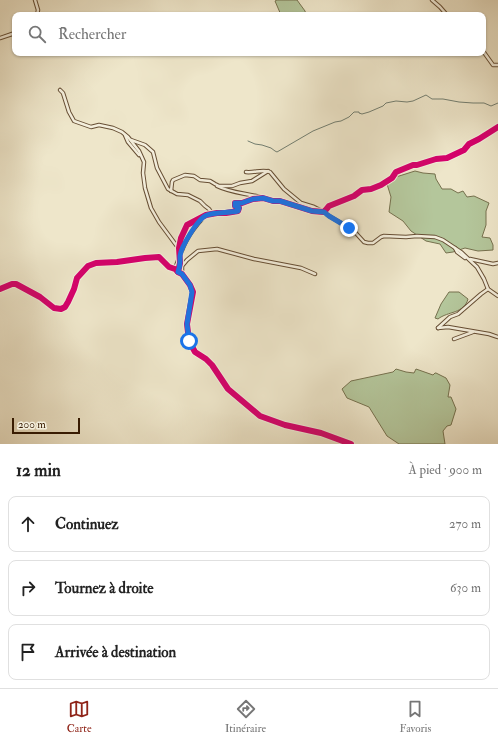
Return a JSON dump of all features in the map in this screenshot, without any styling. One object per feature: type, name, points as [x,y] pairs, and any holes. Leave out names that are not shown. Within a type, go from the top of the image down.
[{"type":"street","points":[[35,0],[38,12]]},
{"type":"street","points":[[432,0],[445,12]]},
{"type":"street","points":[[0,38],[12,34]]},
{"type":"street","points":[[486,55],[493,65],[498,65]]},
{"type":"street","points":[[60,90],[63,93],[69,112],[74,121],[91,127],[99,125],[113,128],[122,132],[130,139],[139,151],[144,162],[143,173],[145,188],[151,208],[159,222],[179,249]]},
{"type":"street","points":[[324,212],[329,206],[354,196],[362,190],[371,189],[382,185],[392,178],[399,170],[413,165],[417,166],[436,159],[447,158],[464,150],[469,144],[498,128]]},
{"type":"street","points":[[125,134],[128,142],[140,155]]},
{"type":"street","points":[[130,139],[145,145],[153,152],[157,168],[168,189],[177,194],[188,195],[200,201],[209,209],[212,215]]},
{"type":"street","points":[[215,184],[219,186],[234,186],[240,183],[252,181],[268,171]]},
{"type":"street","points":[[246,172],[268,171],[273,174],[284,188],[301,204],[314,207],[324,212],[353,230],[362,240],[368,243],[374,243],[384,236],[436,237],[443,240],[455,247],[477,267],[488,289],[498,296]]},
{"type":"street","points":[[171,191],[173,180],[185,175],[194,176],[200,180],[210,181],[223,189],[237,193],[273,201],[280,201],[312,211],[324,212]]},
{"type":"street","points":[[178,272],[180,263],[179,249],[181,238],[188,224],[206,215],[238,211],[239,208],[235,206],[235,203],[242,203],[253,199],[263,198]]},
{"type":"street","points":[[175,269],[187,238],[194,227],[206,215]]},
{"type":"street","points":[[182,274],[182,266],[198,251],[217,249],[254,259],[301,268],[315,274]]},
{"type":"street","points":[[0,289],[16,284],[40,297],[54,308],[61,309],[65,307],[68,302],[77,278],[88,266],[96,263],[159,257],[169,267],[182,274],[190,285],[192,292],[187,324],[189,341],[195,352],[212,365],[228,389],[260,416],[285,425],[321,433],[351,444]]},
{"type":"street","points":[[469,259],[493,264],[498,263]]},
{"type":"street","points":[[488,289],[458,314],[450,317],[438,328],[474,331],[498,336]]},
{"type":"street","points":[[454,339],[474,331]]},
{"type":"green space","points":[[297,0],[305,12],[280,12],[275,1]]},
{"type":"green space","points":[[415,171],[435,174],[436,179],[442,189],[451,189],[458,193],[463,191],[467,197],[474,196],[489,203],[486,211],[486,225],[482,237],[490,238],[493,245],[493,250],[478,251],[465,248],[446,253],[440,244],[426,241],[411,231],[403,221],[389,212],[391,197],[387,184],[396,177]]},
{"type":"green space","points":[[449,292],[459,292],[468,299],[466,304],[459,310],[438,319],[435,318],[441,304]]},
{"type":"green space","points":[[396,369],[414,373],[416,369],[433,375],[436,373],[446,378],[450,385],[448,397],[451,397],[456,409],[451,425],[447,426],[443,431],[445,444],[399,444],[387,436],[369,407],[347,398],[342,389],[351,381],[393,372]]},
{"type":"waterway","points":[[248,141],[271,148],[277,152],[313,131],[349,117],[354,112],[359,112],[362,114],[383,106],[386,103],[396,101],[413,101],[426,95],[432,99],[484,103],[491,106],[498,103]]},
{"type":"cycle path","points":[[351,444],[321,433],[285,425],[260,416],[228,389],[212,365],[195,352],[189,341],[187,324],[193,292],[182,274],[178,272],[180,263],[179,248],[181,238],[187,225],[206,215],[238,211],[239,208],[235,206],[235,203],[242,203],[253,199],[263,198],[273,201],[280,201],[312,211],[324,212],[329,206],[354,196],[362,190],[371,189],[381,185],[392,178],[396,172],[413,165],[436,159],[447,158],[464,150],[469,144],[498,127]]},
{"type":"cycle path","points":[[0,289],[16,284],[40,297],[54,308],[61,309],[65,307],[68,302],[77,278],[88,266],[96,263],[159,257],[169,267],[178,272]]},
{"type":"route","points":[[189,341],[187,324],[192,292],[190,285],[182,274],[178,272],[180,256],[187,238],[194,227],[206,215],[235,212],[239,210],[239,208],[234,205],[235,203],[242,203],[253,199],[263,198],[273,201],[280,201],[312,211],[324,212],[349,228]]}]
